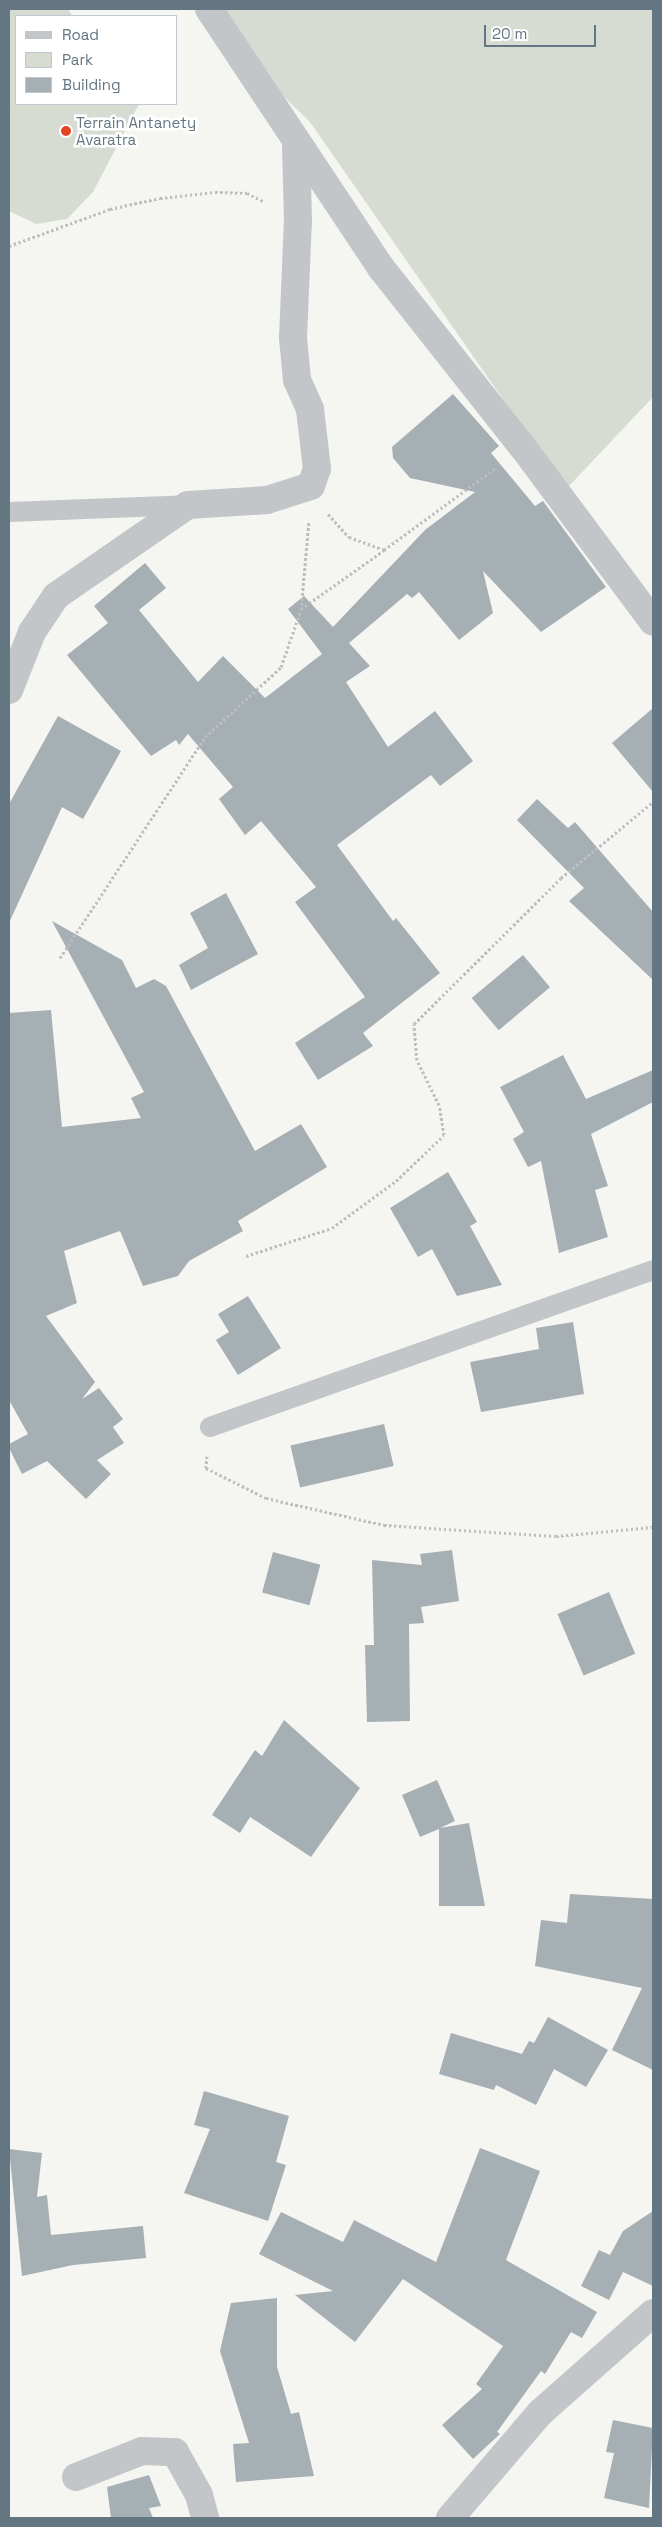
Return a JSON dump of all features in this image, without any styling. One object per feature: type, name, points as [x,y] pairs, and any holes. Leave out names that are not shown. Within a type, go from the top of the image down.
[{"type":"street","points":[[209,9],[296,143],[382,269],[522,446],[653,622]]},
{"type":"street","points":[[9,690],[32,632],[56,596],[188,505],[267,500],[311,486],[317,469],[310,409],[298,380],[293,338],[298,221],[296,143]]},
{"type":"street","points":[[450,2518],[541,2412],[653,2313]]},
{"type":"street","points":[[76,2477],[142,2451],[175,2452],[199,2496],[205,2518]]},
{"type":"lane","points":[[9,512],[188,505]]},
{"type":"lane","points":[[210,1427],[653,1270]]},
{"type":"path","points":[[9,246],[110,209],[215,192],[247,193],[298,221]]},
{"type":"path","points":[[301,610],[522,446]]},
{"type":"path","points":[[311,486],[329,517],[350,537],[384,550]]},
{"type":"path","points":[[60,958],[205,737],[281,667],[301,610],[311,486]]},
{"type":"path","points":[[246,1256],[332,1228],[396,1181],[444,1135],[439,1105],[417,1060],[414,1024],[561,878],[653,802]]},
{"type":"path","points":[[210,1427],[206,1468],[266,1498],[384,1525],[556,1536],[653,1527]]},
{"type":"green space","name":"Terrain Antanety Avaratra","points":[[9,9],[68,9],[71,15],[15,15],[15,105],[138,105],[93,192],[67,219],[36,224],[9,211]]},
{"type":"green space","points":[[204,9],[653,9],[653,397],[569,486],[523,428],[310,122],[213,28]]},
{"type":"building","points":[[453,394],[499,446],[491,453],[535,506],[543,501],[606,587],[541,632],[483,571],[493,613],[459,640],[419,592],[412,598],[407,594],[349,643],[370,666],[346,682],[388,747],[435,711],[473,761],[440,786],[431,775],[337,845],[393,921],[396,918],[440,973],[363,1033],[373,1046],[318,1080],[295,1043],[365,997],[295,902],[316,887],[261,821],[245,835],[219,799],[233,787],[188,734],[179,745],[176,740],[151,756],[67,655],[108,623],[94,606],[145,563],[166,588],[139,610],[198,682],[223,656],[265,698],[322,654],[288,609],[304,596],[333,627],[425,530],[475,492],[410,478],[393,458],[392,447]]},
{"type":"building","points":[[653,708],[653,792],[612,743]]},
{"type":"building","points":[[58,716],[121,751],[83,819],[62,807],[9,923],[9,804]]},
{"type":"building","points":[[537,799],[568,828],[575,822],[653,912],[653,980],[569,901],[584,888],[517,820]]},
{"type":"building","points":[[226,893],[258,954],[191,990],[179,965],[208,948],[190,913]]},
{"type":"building","points":[[52,921],[122,960],[136,988],[154,979],[166,986],[255,1151],[301,1124],[327,1167],[238,1221],[243,1231],[189,1261],[178,1276],[143,1286],[120,1231],[64,1251],[77,1303],[46,1316],[95,1382],[82,1399],[99,1388],[123,1419],[113,1427],[124,1443],[97,1460],[111,1474],[86,1499],[47,1461],[22,1474],[9,1448],[9,1444],[28,1434],[9,1400],[9,1013],[51,1010],[62,1127],[141,1118],[131,1098],[144,1092]]},
{"type":"building","points":[[523,955],[550,987],[499,1030],[472,998]]},
{"type":"building","points":[[563,1055],[586,1099],[653,1070],[653,1102],[591,1134],[608,1186],[595,1190],[608,1237],[559,1253],[541,1161],[528,1167],[513,1139],[524,1132],[500,1087]]},
{"type":"building","points":[[448,1172],[477,1222],[470,1226],[502,1285],[457,1296],[432,1249],[418,1257],[390,1208]]},
{"type":"building","points":[[248,1296],[281,1348],[238,1375],[216,1340],[229,1332],[218,1314]]},
{"type":"building","points":[[573,1322],[584,1394],[481,1412],[470,1362],[539,1349],[536,1328]]},
{"type":"building","points":[[384,1424],[394,1466],[300,1487],[290,1446]]},
{"type":"building","points":[[452,1550],[459,1601],[421,1607],[424,1623],[409,1624],[410,1721],[367,1722],[365,1645],[374,1645],[372,1560],[422,1565],[420,1554]]},
{"type":"building","points":[[273,1552],[320,1565],[309,1605],[262,1593]]},
{"type":"building","points":[[609,1592],[635,1654],[584,1676],[557,1614]]},
{"type":"building","points":[[284,1720],[360,1788],[311,1857],[250,1817],[240,1833],[212,1815],[255,1750],[262,1756]]},
{"type":"building","points":[[437,1780],[455,1821],[440,1828],[469,1823],[485,1906],[439,1906],[439,1829],[420,1837],[402,1795]]},
{"type":"building","points":[[570,1894],[653,1899],[653,2070],[612,2050],[642,1988],[535,1966],[541,1920],[567,1923]]},
{"type":"building","points":[[548,2017],[608,2050],[586,2087],[554,2069],[536,2105],[496,2085],[494,2090],[439,2074],[451,2033],[522,2054],[529,2041],[534,2043]]},
{"type":"building","points":[[204,2091],[289,2116],[276,2162],[286,2165],[268,2221],[184,2193],[210,2129],[194,2125]]},
{"type":"building","points":[[480,2148],[540,2171],[506,2260],[597,2312],[582,2338],[571,2332],[545,2374],[541,2371],[497,2432],[500,2434],[473,2459],[442,2425],[482,2389],[476,2384],[503,2346],[403,2279],[355,2342],[295,2295],[333,2291],[259,2254],[281,2212],[343,2242],[354,2220],[436,2262]]},
{"type":"building","points":[[9,2149],[42,2153],[37,2197],[47,2195],[51,2235],[143,2226],[146,2258],[73,2265],[22,2276]]},
{"type":"building","points":[[653,2211],[653,2286],[623,2272],[609,2300],[581,2286],[599,2250],[610,2255],[623,2231]]},
{"type":"building","points":[[277,2298],[277,2367],[291,2414],[299,2412],[314,2476],[236,2482],[233,2444],[249,2443],[220,2351],[231,2303]]},
{"type":"building","points":[[613,2420],[653,2428],[649,2508],[604,2498],[614,2453],[606,2452]]},
{"type":"building","points":[[149,2475],[161,2506],[149,2508],[153,2518],[111,2518],[107,2487]]},
{"type":"place","name":"Terrain Antanety Avaratra","points":[[66,131]]}]
